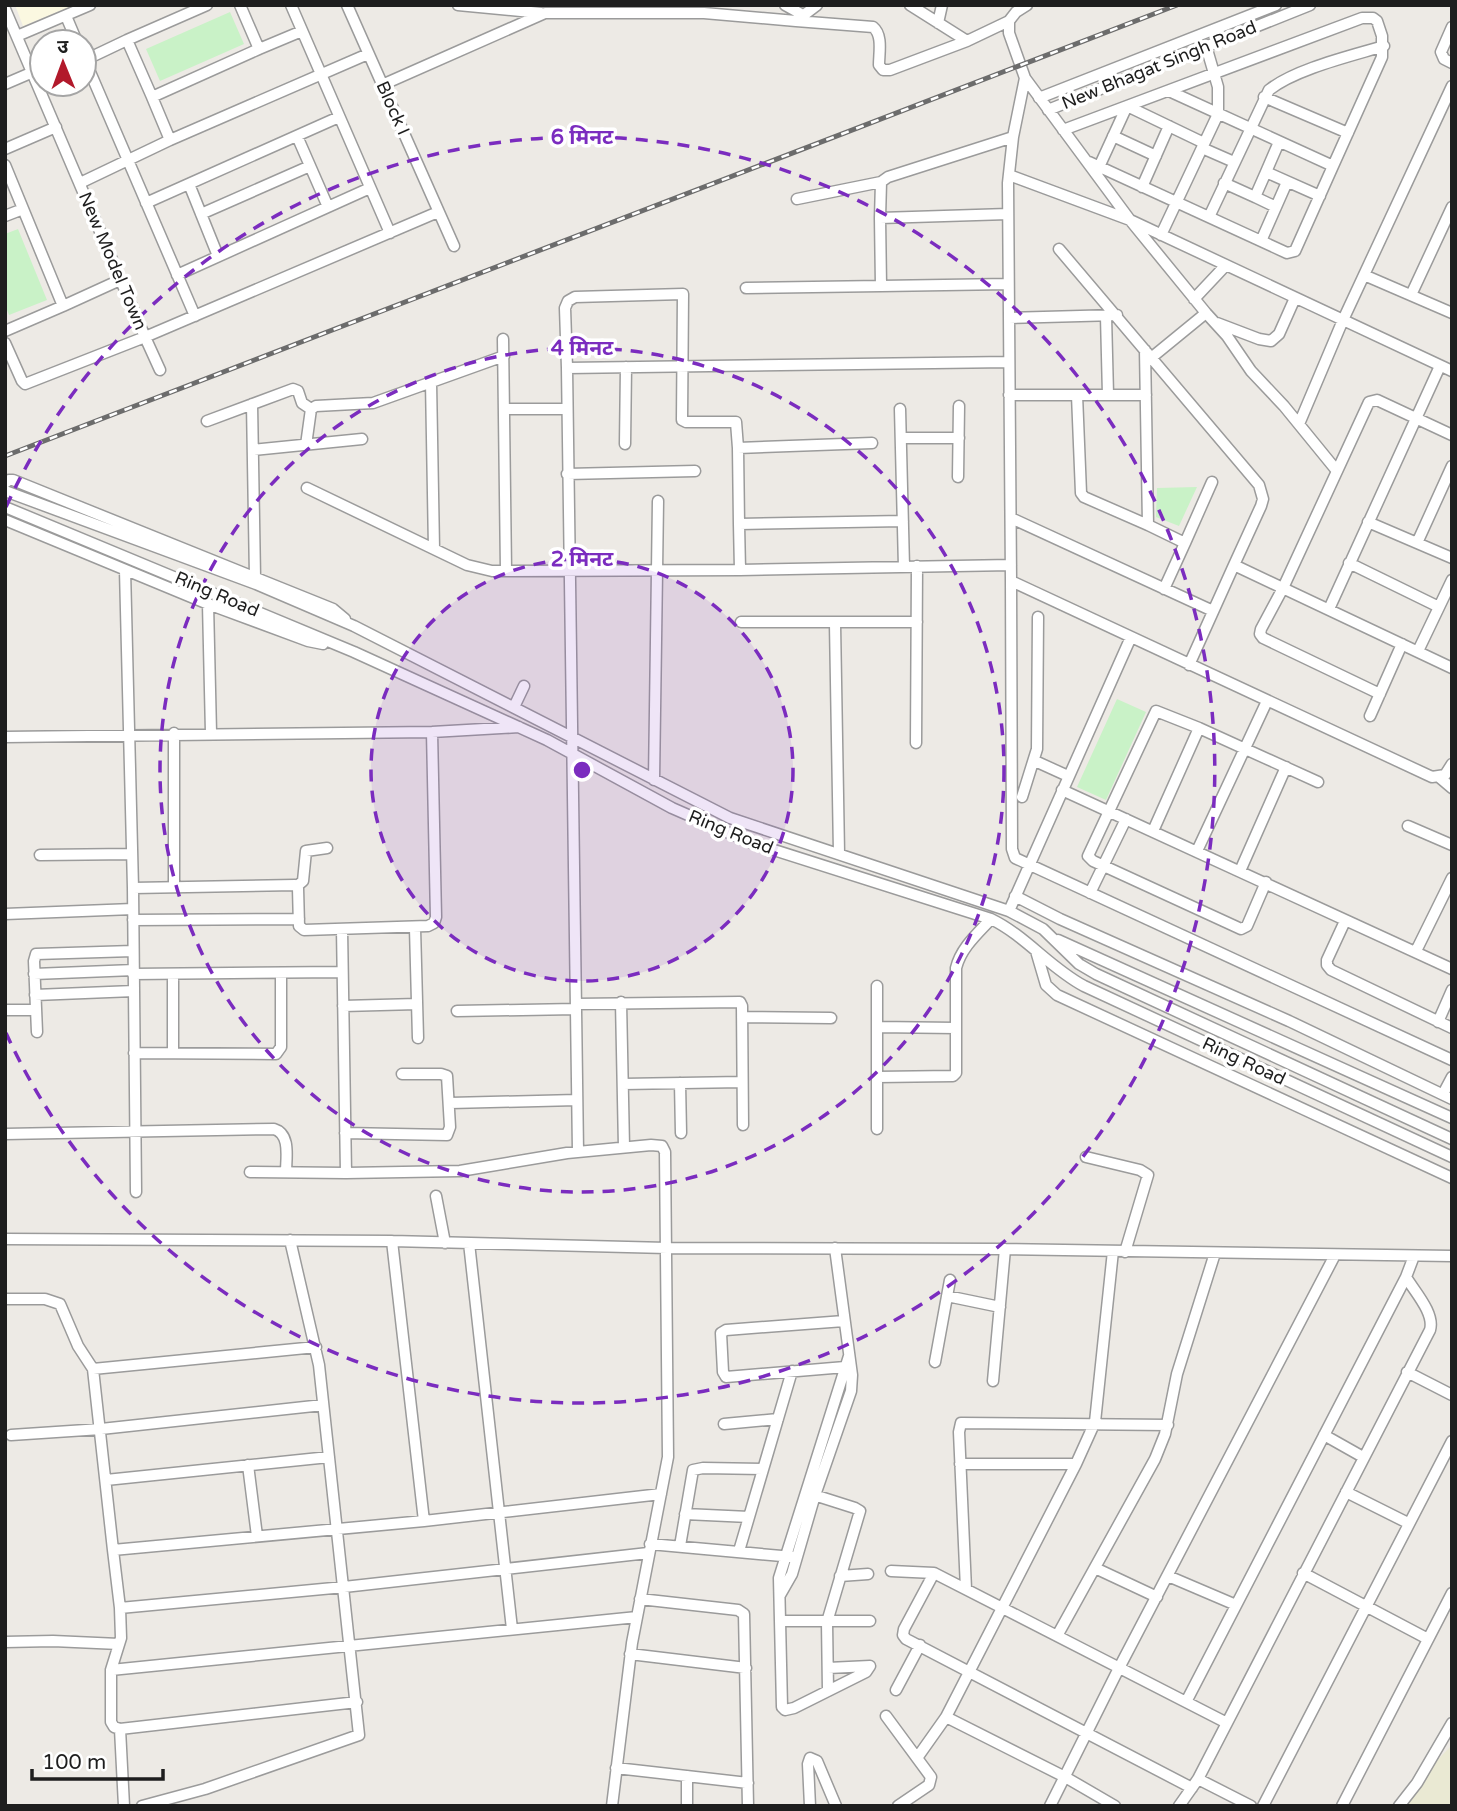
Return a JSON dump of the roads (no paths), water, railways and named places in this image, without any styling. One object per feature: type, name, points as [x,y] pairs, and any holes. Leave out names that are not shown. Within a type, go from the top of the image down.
[{"type":"street","points":[[17,36],[90,5]]},
{"type":"street","points":[[98,53],[207,5]]},
{"type":"street","points":[[240,5],[259,49]]},
{"type":"street","points":[[291,5],[390,233]]},
{"type":"street","name":"Block I","points":[[347,5],[454,246]]},
{"type":"street","points":[[785,5],[800,18]]},
{"type":"street","points":[[800,18],[817,5]]},
{"type":"street","points":[[910,5],[967,41]]},
{"type":"street","points":[[938,23],[942,5]]},
{"type":"street","points":[[464,6],[545,13],[603,9],[706,9],[873,27],[879,36],[878,65],[890,70],[967,41],[1009,21],[1027,5]]},
{"type":"street","name":"New Bhagat Singh Road","points":[[1038,98],[1276,5]]},
{"type":"street","name":"New Bhagat Singh Road","points":[[1048,110],[1310,5]]},
{"type":"street","name":"New Model Town","points":[[5,9],[28,61]]},
{"type":"street","points":[[382,85],[545,13]]},
{"type":"street","points":[[66,16],[71,28]]},
{"type":"street","points":[[1063,130],[1368,17],[1377,21],[1384,46],[1382,57],[1295,251],[1287,253],[1088,162]]},
{"type":"street","points":[[1009,21],[1009,33],[1025,78],[1038,98],[1130,220],[1217,323],[1251,371],[1338,471]]},
{"type":"street","points":[[1452,27],[1441,52],[1444,59],[1452,63]]},
{"type":"street","points":[[152,97],[302,31]]},
{"type":"street","points":[[127,40],[170,140]]},
{"type":"street","points":[[1161,234],[1218,114],[1219,94],[1206,46]]},
{"type":"street","points":[[1209,217],[1264,97],[1277,83],[1384,46]]},
{"type":"street","points":[[80,183],[127,159],[368,54]]},
{"type":"street","points":[[5,84],[28,74]]},
{"type":"street","points":[[1025,78],[1013,137],[1008,214],[1012,849],[1015,858],[1452,1060]]},
{"type":"street","points":[[1299,424],[1343,320],[1452,86]]},
{"type":"street","points":[[1169,91],[1333,166]]},
{"type":"street","points":[[98,92],[195,316]]},
{"type":"street","points":[[1264,97],[1348,134]]},
{"type":"street","name":"New Model Town","points":[[44,98],[145,337],[438,212]]},
{"type":"street","points":[[1127,107],[1169,126],[1234,162]]},
{"type":"street","points":[[1099,167],[1127,107]]},
{"type":"street","points":[[146,203],[339,117]]},
{"type":"street","points":[[1142,187],[1169,126]]},
{"type":"street","points":[[5,149],[56,127]]},
{"type":"street","points":[[297,136],[328,207]]},
{"type":"street","points":[[1113,136],[1156,156]]},
{"type":"street","points":[[797,199],[881,182],[888,177],[1013,137]]},
{"type":"street","points":[[1255,197],[1279,142]]},
{"type":"street","points":[[5,166],[62,306]]},
{"type":"street","points":[[201,214],[310,166]]},
{"type":"street","points":[[1266,172],[1320,196]]},
{"type":"street","points":[[1009,175],[1130,220],[1452,371]]},
{"type":"street","points":[[881,182],[881,286]]},
{"type":"street","points":[[1261,241],[1287,182]]},
{"type":"street","points":[[1224,183],[1276,207]]},
{"type":"street","points":[[189,184],[218,256]]},
{"type":"street","points":[[177,275],[370,188]]},
{"type":"street","points":[[1411,295],[1452,207]]},
{"type":"street","points":[[5,216],[23,209]]},
{"type":"street","points":[[880,218],[1008,214]]},
{"type":"street","points":[[1059,249],[1111,316],[1148,354],[1259,485],[1262,492],[1261,506],[1189,665]]},
{"type":"street","points":[[1194,299],[1226,265]]},
{"type":"street","points":[[1364,275],[1452,313]]},
{"type":"street","points":[[5,331],[120,280]]},
{"type":"street","points":[[746,288],[1009,284]]},
{"type":"street","points":[[578,1152],[566,409],[565,308],[568,301],[576,297],[683,294],[682,420],[736,422],[740,570]]},
{"type":"street","points":[[1217,323],[1271,341],[1279,334],[1295,298]]},
{"type":"street","points":[[1148,354],[1206,313]]},
{"type":"street","points":[[1009,318],[1111,316]]},
{"type":"street","points":[[1108,395],[1111,316]]},
{"type":"street","points":[[5,343],[22,382],[27,384],[145,337],[160,370]]},
{"type":"street","points":[[503,339],[506,571]]},
{"type":"street","points":[[1148,354],[1148,525]]},
{"type":"street","points":[[311,409],[316,406],[373,403],[503,356]]},
{"type":"street","points":[[567,368],[1009,362]]},
{"type":"street","points":[[1329,609],[1440,366]]},
{"type":"street","points":[[625,444],[626,367]]},
{"type":"street","points":[[432,382],[433,549]]},
{"type":"street","points":[[207,421],[295,389],[302,403],[311,409]]},
{"type":"street","points":[[1009,395],[1146,395]]},
{"type":"street","points":[[1077,395],[1081,493],[1084,497],[1185,542]]},
{"type":"street","points":[[1380,694],[1263,638],[1261,629],[1283,588],[1369,402],[1377,400],[1452,435]]},
{"type":"street","points":[[252,404],[255,577]]},
{"type":"street","points":[[958,407],[958,477]]},
{"type":"street","points":[[306,445],[311,409]]},
{"type":"street","points":[[505,409],[566,409]]},
{"type":"street","points":[[900,409],[904,567]]},
{"type":"street","points":[[901,438],[959,438]]},
{"type":"street","points":[[253,450],[362,439]]},
{"type":"street","points":[[738,448],[872,443]]},
{"type":"street","points":[[1417,543],[1452,466]]},
{"type":"street","points":[[567,474],[695,471]]},
{"type":"street","points":[[5,483],[13,480],[255,577],[333,609],[354,626]]},
{"type":"street","points":[[1164,589],[1212,482]]},
{"type":"street","points":[[307,488],[479,569],[659,571],[1011,565]]},
{"type":"street","name":"Ring Road","points":[[5,491],[256,584],[354,626],[730,818],[1009,911],[1043,929],[1079,964],[1096,974],[1452,1139]]},
{"type":"street","points":[[654,780],[659,501]]},
{"type":"street","name":"Ring Road","points":[[5,507],[341,647],[520,727],[672,808],[752,844],[991,919],[1021,937],[1071,979],[1084,986],[1452,1157]]},
{"type":"street","points":[[1011,518],[1213,611]]},
{"type":"street","points":[[5,520],[208,604],[308,641],[341,647]]},
{"type":"street","points":[[739,524],[903,521]]},
{"type":"street","points":[[1368,522],[1452,558]]},
{"type":"street","points":[[1349,563],[1439,607]]},
{"type":"street","points":[[1234,565],[1452,668]]},
{"type":"street","points":[[916,743],[917,566]]},
{"type":"street","points":[[125,570],[133,888],[136,1192]]},
{"type":"street","points":[[1418,651],[1452,580]]},
{"type":"street","points":[[1011,581],[1407,766],[1439,778],[1452,789]]},
{"type":"street","points":[[208,604],[211,733]]},
{"type":"street","points":[[1022,797],[1035,761],[1038,738],[1038,617]]},
{"type":"street","points":[[741,622],[917,622]]},
{"type":"street","points":[[835,624],[839,853]]},
{"type":"street","points":[[1009,911],[1131,637]]},
{"type":"street","points":[[1370,716],[1402,644]]},
{"type":"street","points":[[514,707],[524,686]]},
{"type":"street","points":[[1197,851],[1267,701]]},
{"type":"street","points":[[1266,882],[1247,926],[1241,929],[1103,866],[1088,856],[1153,714],[1160,711],[1318,782]]},
{"type":"street","points":[[5,737],[432,732],[520,727]]},
{"type":"street","points":[[1153,831],[1199,728]]},
{"type":"street","points":[[297,886],[299,926],[304,930],[415,928],[433,923],[436,917],[432,732]]},
{"type":"street","points":[[174,733],[174,887]]},
{"type":"street","points":[[1035,761],[1069,776]]},
{"type":"street","points":[[1439,778],[1445,775],[1452,764]]},
{"type":"street","points":[[1240,871],[1286,767]]},
{"type":"street","points":[[1062,790],[1452,969]]},
{"type":"street","points":[[1090,893],[1126,819]]},
{"type":"street","points":[[1408,826],[1452,845]]},
{"type":"street","points":[[133,888],[297,886],[303,881],[306,851],[327,848]]},
{"type":"street","points":[[40,855],[132,854]]},
{"type":"street","points":[[1416,951],[1452,878]]},
{"type":"street","points":[[1015,896],[1060,919],[1289,1021],[1447,1097],[1452,1077]]},
{"type":"street","points":[[5,914],[133,914],[299,919]]},
{"type":"street","points":[[877,1077],[953,1076],[957,1069],[956,980],[959,957],[991,919]]},
{"type":"street","points":[[1345,921],[1327,960],[1331,970],[1452,1028]]},
{"type":"street","points":[[415,928],[418,1038]]},
{"type":"street","points":[[342,929],[346,1173]]},
{"type":"street","points":[[1054,938],[1452,1118]]},
{"type":"street","points":[[1036,950],[1046,985],[1057,995],[1452,1178]]},
{"type":"street","points":[[37,1032],[34,956],[39,953],[133,951]]},
{"type":"street","points":[[34,974],[342,972]]},
{"type":"street","points":[[134,1053],[276,1054],[281,1047],[281,973]]},
{"type":"street","points":[[173,974],[173,1053]]},
{"type":"street","points":[[877,986],[877,1129]]},
{"type":"street","points":[[1438,1022],[1452,990]]},
{"type":"street","points":[[35,995],[134,991]]},
{"type":"street","points":[[621,1002],[624,1147]]},
{"type":"street","points":[[457,1011],[576,1007],[621,1002],[740,1002],[743,1125]]},
{"type":"street","points":[[343,1006],[417,1004]]},
{"type":"street","points":[[5,1010],[36,1010]]},
{"type":"street","points":[[742,1017],[831,1018]]},
{"type":"street","points":[[1280,1039],[1289,1021]]},
{"type":"street","points":[[877,1027],[956,1028]]},
{"type":"street","points":[[345,1133],[447,1135],[450,1127],[447,1076],[440,1073],[402,1074]]},
{"type":"street","points":[[623,1084],[742,1082]]},
{"type":"street","points":[[680,1083],[681,1133]]},
{"type":"street","points":[[450,1103],[577,1100]]},
{"type":"street","points":[[5,1134],[135,1130],[280,1131],[285,1137],[286,1172]]},
{"type":"street","points":[[1400,1153],[1409,1138]]},
{"type":"street","points":[[250,1172],[460,1171],[578,1152],[657,1144],[662,1146],[665,1152],[667,1248],[668,1448],[630,1654],[612,1806]]},
{"type":"street","points":[[1086,1157],[1140,1170],[1148,1175],[1125,1252]]},
{"type":"street","points":[[436,1196],[445,1242]]},
{"type":"street","points":[[5,1238],[1452,1256]]},
{"type":"street","points":[[142,1806],[205,1789],[359,1735],[316,1347],[290,1240]]},
{"type":"street","points":[[392,1241],[424,1521]]},
{"type":"street","points":[[469,1243],[512,1629]]},
{"type":"street","points":[[811,1494],[838,1427],[850,1391],[852,1375],[847,1362],[835,1248]]},
{"type":"street","points":[[993,1381],[1005,1249]]},
{"type":"street","points":[[916,1758],[946,1717],[1095,1422],[1113,1251]]},
{"type":"street","points":[[1057,1636],[1154,1459],[1168,1425],[1177,1374],[1215,1252]]},
{"type":"street","points":[[1050,1806],[1119,1668],[1335,1255]]},
{"type":"street","points":[[1186,1702],[1406,1277],[1414,1256]]},
{"type":"street","points":[[1179,1806],[1195,1783],[1227,1723],[1432,1326],[1430,1316],[1406,1277]]},
{"type":"street","points":[[935,1362],[950,1280]]},
{"type":"street","points":[[947,1296],[1000,1307]]},
{"type":"street","points":[[5,1299],[45,1299],[60,1304],[78,1346],[93,1369],[120,1608],[119,1644],[111,1670],[111,1721],[114,1727],[120,1729],[357,1702]]},
{"type":"street","points":[[844,1321],[726,1330],[721,1333],[723,1372],[726,1377],[792,1371],[847,1362]]},
{"type":"street","points":[[93,1369],[316,1347]]},
{"type":"street","points":[[828,1668],[870,1667],[866,1672],[794,1708],[785,1710],[782,1707],[780,1596],[792,1574],[792,1557],[811,1494],[826,1424],[847,1362]]},
{"type":"street","points":[[739,1551],[792,1371]]},
{"type":"street","points":[[1407,1372],[1452,1395]]},
{"type":"street","points":[[11,1436],[323,1405]]},
{"type":"street","points":[[724,1424],[778,1419]]},
{"type":"street","points":[[965,1588],[959,1432],[961,1423],[1095,1422],[1168,1425]]},
{"type":"street","points":[[826,1424],[838,1427]]},
{"type":"street","points":[[1324,1435],[1363,1457]]},
{"type":"street","points":[[1263,1806],[1452,1441]]},
{"type":"street","points":[[106,1480],[329,1457]]},
{"type":"street","points":[[960,1464],[1076,1464]]},
{"type":"street","points":[[248,1465],[257,1536]]},
{"type":"street","points":[[680,1546],[692,1473],[696,1468],[763,1469]]},
{"type":"street","points":[[1346,1492],[1408,1523]]},
{"type":"street","points":[[114,1550],[424,1521],[661,1494]]},
{"type":"street","points":[[811,1494],[860,1511],[827,1622],[828,1691]]},
{"type":"street","points":[[685,1514],[749,1517]]},
{"type":"street","points":[[120,1608],[504,1569],[649,1548],[680,1546],[792,1557]]},
{"type":"street","points":[[1095,1567],[1157,1597]]},
{"type":"street","points":[[891,1571],[917,1570],[934,1573],[1227,1723]]},
{"type":"street","points":[[934,1573],[902,1632],[905,1639],[1087,1733],[1251,1806]]},
{"type":"street","points":[[1303,1573],[1428,1639]]},
{"type":"street","points":[[840,1576],[868,1574]]},
{"type":"street","points":[[1168,1576],[1236,1605]]},
{"type":"street","points":[[1342,1806],[1452,1593]]},
{"type":"street","points":[[640,1599],[742,1611],[745,1619],[748,1806]]},
{"type":"street","points":[[111,1670],[637,1617]]},
{"type":"street","points":[[779,1621],[870,1621]]},
{"type":"street","points":[[5,1642],[119,1644]]},
{"type":"street","points":[[897,1690],[920,1646]]},
{"type":"street","points":[[630,1654],[746,1668]]},
{"type":"street","points":[[886,1716],[929,1774],[931,1781],[898,1806]]},
{"type":"street","points":[[946,1717],[1065,1777],[1113,1805]]},
{"type":"street","points":[[1399,1806],[1417,1783],[1452,1723]]},
{"type":"street","points":[[120,1729],[124,1806]]},
{"type":"street","points":[[810,1806],[810,1758],[817,1761],[836,1806]]},
{"type":"street","points":[[616,1768],[748,1783]]},
{"type":"street","points":[[687,1776],[687,1806]]},
{"type":"railway","points":[[5,456],[1177,5]]}]
